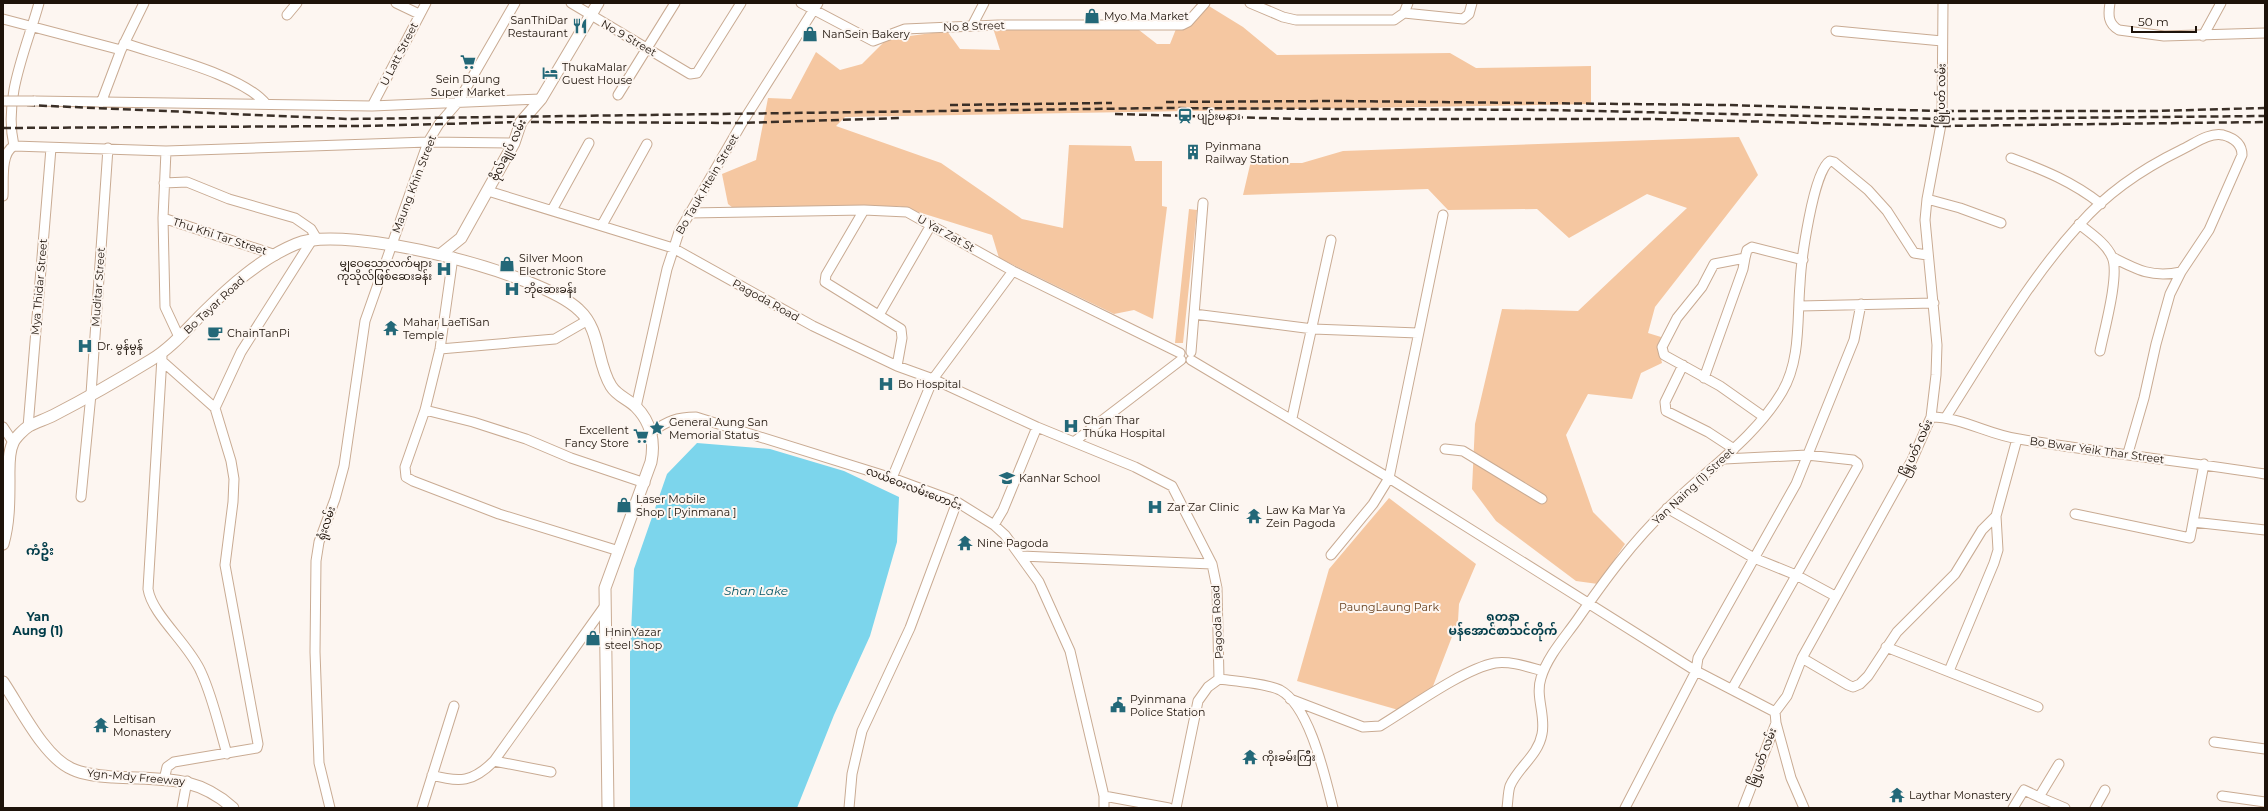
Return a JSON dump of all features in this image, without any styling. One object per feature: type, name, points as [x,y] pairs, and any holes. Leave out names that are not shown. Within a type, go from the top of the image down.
[{"type":"main road","name":"ဗိုလ်ချုပ် လမ်း","points":[[441,254],[462,238],[514,143],[521,122],[541,99],[598,3]]},
{"type":"main road","name":"Bo Tayar Road","points":[[13,442],[28,427],[54,415],[162,357],[179,337],[229,288],[276,255],[297,244],[314,239],[391,244],[441,254],[539,286],[578,308],[588,320],[611,386],[619,395],[636,407]]},
{"type":"main road","points":[[608,808],[604,607],[607,580],[645,482],[654,448],[652,432],[636,407]]},
{"type":"main road","points":[[3,544],[8,516],[9,465],[13,442]]},
{"type":"main road","name":"Ygn-Mdy Freeway","points":[[3,682],[43,743],[54,756],[71,769],[94,776],[187,781],[219,796],[233,808]]},
{"type":"street","points":[[14,146],[10,119],[12,96],[39,3]]},
{"type":"street","points":[[101,103],[123,46],[144,3]]},
{"type":"street","points":[[287,15],[297,3]]},
{"type":"street","points":[[396,3],[420,14]]},
{"type":"street","name":"U Latt Street","points":[[372,106],[426,3]]},
{"type":"street","name":"Maung Khin Street","points":[[391,244],[428,142],[439,124],[458,102],[514,3]]},
{"type":"street","name":"No 9 Street","points":[[571,3],[687,72],[697,74],[741,3]]},
{"type":"street","points":[[618,95],[675,3]]},
{"type":"street","name":"No 8 Street","points":[[802,3],[816,6],[873,41],[904,29],[972,26],[1173,26],[1188,22],[1205,3]]},
{"type":"street","points":[[972,26],[984,3]]},
{"type":"street","points":[[1250,3],[1283,17],[1296,20],[1394,20],[1404,13],[1408,3]]},
{"type":"street","points":[[1404,13],[1462,19],[1469,14],[1472,3]]},
{"type":"street","name":"မြို့ပတ် လမ်း","points":[[1743,808],[1776,723],[1775,712],[1787,696],[1802,658],[1835,596],[1912,460],[1931,417],[1936,375],[1937,345],[1934,303],[1925,232],[1927,199],[1942,119],[1942,3]]},
{"type":"street","points":[[2110,3],[2110,20],[2114,27],[2120,30],[2164,36],[2265,34]]},
{"type":"street","points":[[2203,36],[2221,3]]},
{"type":"street","name":"Bo Tauk Htein Street","points":[[636,407],[666,269],[679,232],[742,123],[816,6]]},
{"type":"street","points":[[3,19],[32,27],[123,46],[224,77],[259,95],[266,104]]},
{"type":"street","points":[[1836,31],[1942,41]]},
{"type":"street","points":[[3,101],[372,106],[541,99]]},
{"type":"street","points":[[1946,417],[2042,269],[2079,224],[2101,204],[2155,163],[2209,136],[2224,135],[2238,142],[2242,148],[2242,155],[2235,174],[2209,230],[2180,272],[2170,294],[2156,344],[2144,398],[2128,453]]},
{"type":"street","points":[[3,196],[6,156],[10,148],[14,146],[166,151],[428,142],[514,143]]},
{"type":"street","points":[[552,210],[589,143]]},
{"type":"street","points":[[602,225],[647,144]]},
{"type":"street","name":"Mya Thidar Street","points":[[28,427],[51,148]]},
{"type":"street","name":"Muditar Street","points":[[81,497],[91,394],[108,148]]},
{"type":"street","points":[[166,151],[163,218],[165,308],[179,337]]},
{"type":"street","points":[[2011,158],[2051,172],[2074,184],[2101,204]]},
{"type":"street","name":"Yan Naing (1) Street","points":[[1507,808],[1511,784],[1537,748],[1542,734],[1539,684],[1543,671],[1589,604],[1640,538],[1667,508],[1734,449],[1764,417],[1786,384],[1794,356],[1800,306],[1803,260],[1816,190],[1825,164],[1830,161],[1834,162],[1868,190],[1887,211],[1910,247],[1919,255],[1927,255]]},
{"type":"street","points":[[164,183],[187,182],[228,199],[295,218],[311,229],[314,239],[241,352],[214,408]]},
{"type":"street","name":"Pagoda Road","points":[[488,191],[673,248],[813,326],[897,366],[933,379],[1037,426],[1075,441],[1172,486],[1212,564],[1217,588],[1219,679]]},
{"type":"street","points":[[1927,199],[1960,208],[2001,224]]},
{"type":"street","points":[[1075,441],[1180,356],[1186,362],[1191,356],[1203,203]]},
{"type":"street","points":[[864,210],[825,280],[827,284],[901,329],[902,338],[897,366]]},
{"type":"street","name":"U Yar Zat St","points":[[689,213],[864,210],[907,212],[1013,270],[1180,356]]},
{"type":"street","points":[[1331,555],[1373,504],[1390,478],[1443,215]]},
{"type":"street","name":"Thu Khi Tar Street","points":[[163,218],[276,255]]},
{"type":"street","points":[[879,315],[931,224]]},
{"type":"street","points":[[2079,224],[2103,245],[2112,257],[2134,268],[2150,274],[2164,276],[2180,272]]},
{"type":"street","points":[[1292,418],[1313,328],[1331,240]]},
{"type":"street","name":"ရုံးလမ်း","points":[[330,808],[319,763],[315,652],[316,561],[319,542],[335,499],[344,466],[365,321],[391,244]]},
{"type":"street","points":[[1704,378],[1744,269],[1745,258],[1748,250],[1752,247],[1803,260]]},
{"type":"street","points":[[2100,352],[2112,288],[2114,272],[2112,257]]},
{"type":"street","points":[[453,258],[440,350],[425,410],[405,472],[406,477],[413,482],[499,514],[619,551]]},
{"type":"street","points":[[1745,258],[1714,264],[1702,287],[1677,318],[1665,338],[1662,353],[1736,396],[1764,417]]},
{"type":"street","points":[[892,478],[933,379],[1013,270]]},
{"type":"street","points":[[1800,306],[1934,303]]},
{"type":"street","points":[[1624,808],[1696,670],[1698,658],[1796,484],[1854,340],[1861,304]]},
{"type":"street","points":[[1194,314],[1313,328],[1418,333]]},
{"type":"street","points":[[440,350],[555,340],[588,320]]},
{"type":"street","points":[[1191,356],[1390,478],[1696,670],[1775,712]]},
{"type":"street","points":[[162,357],[214,408],[231,461],[234,479],[233,502],[225,565],[258,744],[257,748],[174,762],[168,767],[164,780]]},
{"type":"street","points":[[162,357],[149,581],[150,600],[187,647],[201,672],[227,754]]},
{"type":"street","points":[[1683,365],[1665,402],[1666,411],[1708,432],[1734,449]]},
{"type":"street","points":[[425,410],[473,422],[526,439],[571,458],[645,482]]},
{"type":"street","name":"လယ်ဝေးလမ်းဟောင်း","points":[[652,432],[673,419],[696,417],[892,478],[956,502],[994,524],[1005,535],[1039,582],[1070,651],[1104,796],[1104,808]]},
{"type":"street","name":"Bo Bwar Yeik Thar Street","points":[[1931,417],[1946,417],[2017,439],[2128,453],[2265,474]]},
{"type":"street","points":[[994,524],[1003,510],[1037,426]]},
{"type":"street","points":[[3,427],[13,442]]},
{"type":"street","points":[[1949,671],[1998,550],[1996,516],[2017,439]]},
{"type":"street","points":[[1445,449],[1463,451],[1542,499]]},
{"type":"street","points":[[1724,459],[1807,455],[1853,460],[1858,466],[1732,689]]},
{"type":"street","points":[[2075,514],[2190,538],[2204,464]]},
{"type":"street","points":[[850,808],[852,774],[862,731],[910,628],[956,502]]},
{"type":"street","points":[[1667,508],[1754,558],[1796,575],[1835,596]]},
{"type":"street","points":[[1802,658],[1853,687],[1860,684],[1868,676],[1897,632],[1956,574],[1982,530],[1996,516]]},
{"type":"street","points":[[2193,522],[2265,530]]},
{"type":"street","points":[[1021,556],[1212,564]]},
{"type":"street","points":[[432,775],[450,780],[469,779],[481,774],[494,761],[604,607]]},
{"type":"street","points":[[1886,647],[2038,707]]},
{"type":"street","points":[[1290,699],[1363,727],[1380,726],[1476,668],[1496,663],[1513,663],[1543,671]]},
{"type":"street","points":[[1176,808],[1198,701],[1208,687],[1219,679],[1280,690],[1290,699],[1303,715],[1320,760],[1333,808]]},
{"type":"street","points":[[422,808],[454,706]]},
{"type":"street","points":[[1776,723],[1791,778],[1804,808]]},
{"type":"street","points":[[2214,742],[2265,749]]},
{"type":"street","points":[[494,761],[551,772]]},
{"type":"street","points":[[2039,797],[2059,764]]},
{"type":"street","points":[[182,808],[187,781]]},
{"type":"street","points":[[2013,808],[2024,790],[2065,808]]},
{"type":"street","points":[[2095,808],[2105,790]]},
{"type":"street","points":[[1104,796],[1169,808]]},
{"type":"street","points":[[2222,796],[2265,802]]},
{"type":"green space","points":[[1204,3],[1243,27],[1277,55],[1450,53],[1476,68],[1591,66],[1591,104],[845,117],[836,126],[941,163],[1022,219],[1063,228],[1069,145],[1131,146],[1135,161],[1162,161],[1162,206],[1167,207],[1153,319],[1134,310],[1114,314],[999,258],[992,235],[899,206],[733,208],[728,204],[722,174],[756,160],[768,98],[791,99],[816,52],[840,70],[862,64],[887,39],[947,31],[960,49],[1000,50],[993,28],[1139,30],[1157,44],[1170,44],[1178,24]]},
{"type":"green space","points":[[1739,137],[1758,175],[1655,307],[1648,333],[1661,337],[1659,350],[1662,363],[1641,373],[1632,399],[1588,394],[1566,435],[1593,512],[1625,544],[1598,584],[1576,581],[1496,521],[1472,489],[1475,424],[1502,309],[1578,311],[1687,208],[1647,194],[1569,238],[1537,209],[1448,210],[1428,189],[1243,195],[1250,165],[1259,154],[1286,163],[1302,163],[1343,151]]},
{"type":"green space","points":[[1189,209],[1197,210],[1183,343],[1175,343]]},
{"type":"green space","name":"PaungLaung Park","points":[[1389,498],[1476,564],[1459,604],[1458,621],[1430,694],[1402,711],[1297,681],[1329,569]]},
{"type":"water","name":"Shan Lake","points":[[697,443],[770,449],[844,471],[899,497],[897,542],[870,636],[834,715],[797,808],[630,808],[630,654],[634,569],[667,474]]},
{"type":"railway","points":[[1166,102],[1334,101],[1726,105],[1941,111],[2154,111],[2265,108]]},
{"type":"railway","points":[[950,105],[1112,103]]},
{"type":"railway","points":[[3,104],[349,119],[1162,108],[1552,110],[1942,119],[2265,116]]},
{"type":"railway","points":[[1115,114],[1300,119],[1651,119],[1941,126],[2265,122]]},
{"type":"railway","points":[[3,128],[361,126],[521,122],[742,123],[899,118]]},
{"type":"place","name":"Myo Ma Market","points":[[1092,16]]},
{"type":"place","name":"SanThiDar Restaurant","points":[[580,26]]},
{"type":"place","name":"NanSein Bakery","points":[[810,34]]},
{"type":"place","name":"Sein Daung Super Market","points":[[468,62]]},
{"type":"place","name":"ThukaMalar Guest House","points":[[550,73]]},
{"type":"place","name":"ပျဉ်းမနား","points":[[1185,116]]},
{"type":"place","name":"Pyinmana Railway Station","points":[[1193,152]]},
{"type":"place","name":"Silver Moon Electronic Store","points":[[507,264]]},
{"type":"place","name":"မျှဝေသောလက်များ ကုသိုလ်ဖြစ်ဆေးခန်း","points":[[444,269]]},
{"type":"place","name":"ဘိုဆေးခန်း","points":[[512,289]]},
{"type":"place","name":"Mahar LaeTiSan Temple","points":[[391,328]]},
{"type":"place","name":"ChainTanPi","points":[[215,333]]},
{"type":"place","name":"Dr. မွန်မွန်","points":[[85,346]]},
{"type":"place","name":"Bo Hospital","points":[[886,384]]},
{"type":"place","name":"Chan Thar Thuka Hospital","points":[[1071,426]]},
{"type":"place","name":"General Aung San Memorial Status","points":[[657,428]]},
{"type":"place","name":"Excellent Fancy Store","points":[[641,436]]},
{"type":"place","name":"KanNar School","points":[[1007,478]]},
{"type":"place","name":"Laser Mobile Shop [ Pyinmana ]","points":[[624,505]]},
{"type":"place","name":"Zar Zar Clinic","points":[[1155,507]]},
{"type":"place","name":"Law Ka Mar Ya Zein Pagoda","points":[[1254,516]]},
{"type":"place","name":"Nine Pagoda","points":[[965,543]]},
{"type":"place","name":"HninYazar steel Shop","points":[[593,638]]},
{"type":"place","name":"Pyinmana Police Station","points":[[1118,705]]},
{"type":"place","name":"Leltisan Monastery","points":[[101,725]]},
{"type":"place","name":"ကိုးခမ်းကြီး","points":[[1250,757]]},
{"type":"place","name":"Laythar Monastery","points":[[1897,795]]},
{"type":"district","name":"ကံဦး","points":[[40,550]]},
{"type":"district","name":"Yan Aung (1)","points":[[38,624]]},
{"type":"district","name":"ရတနာ မန်အောင်စာသင်တိုက်","points":[[1503,624]]}]
